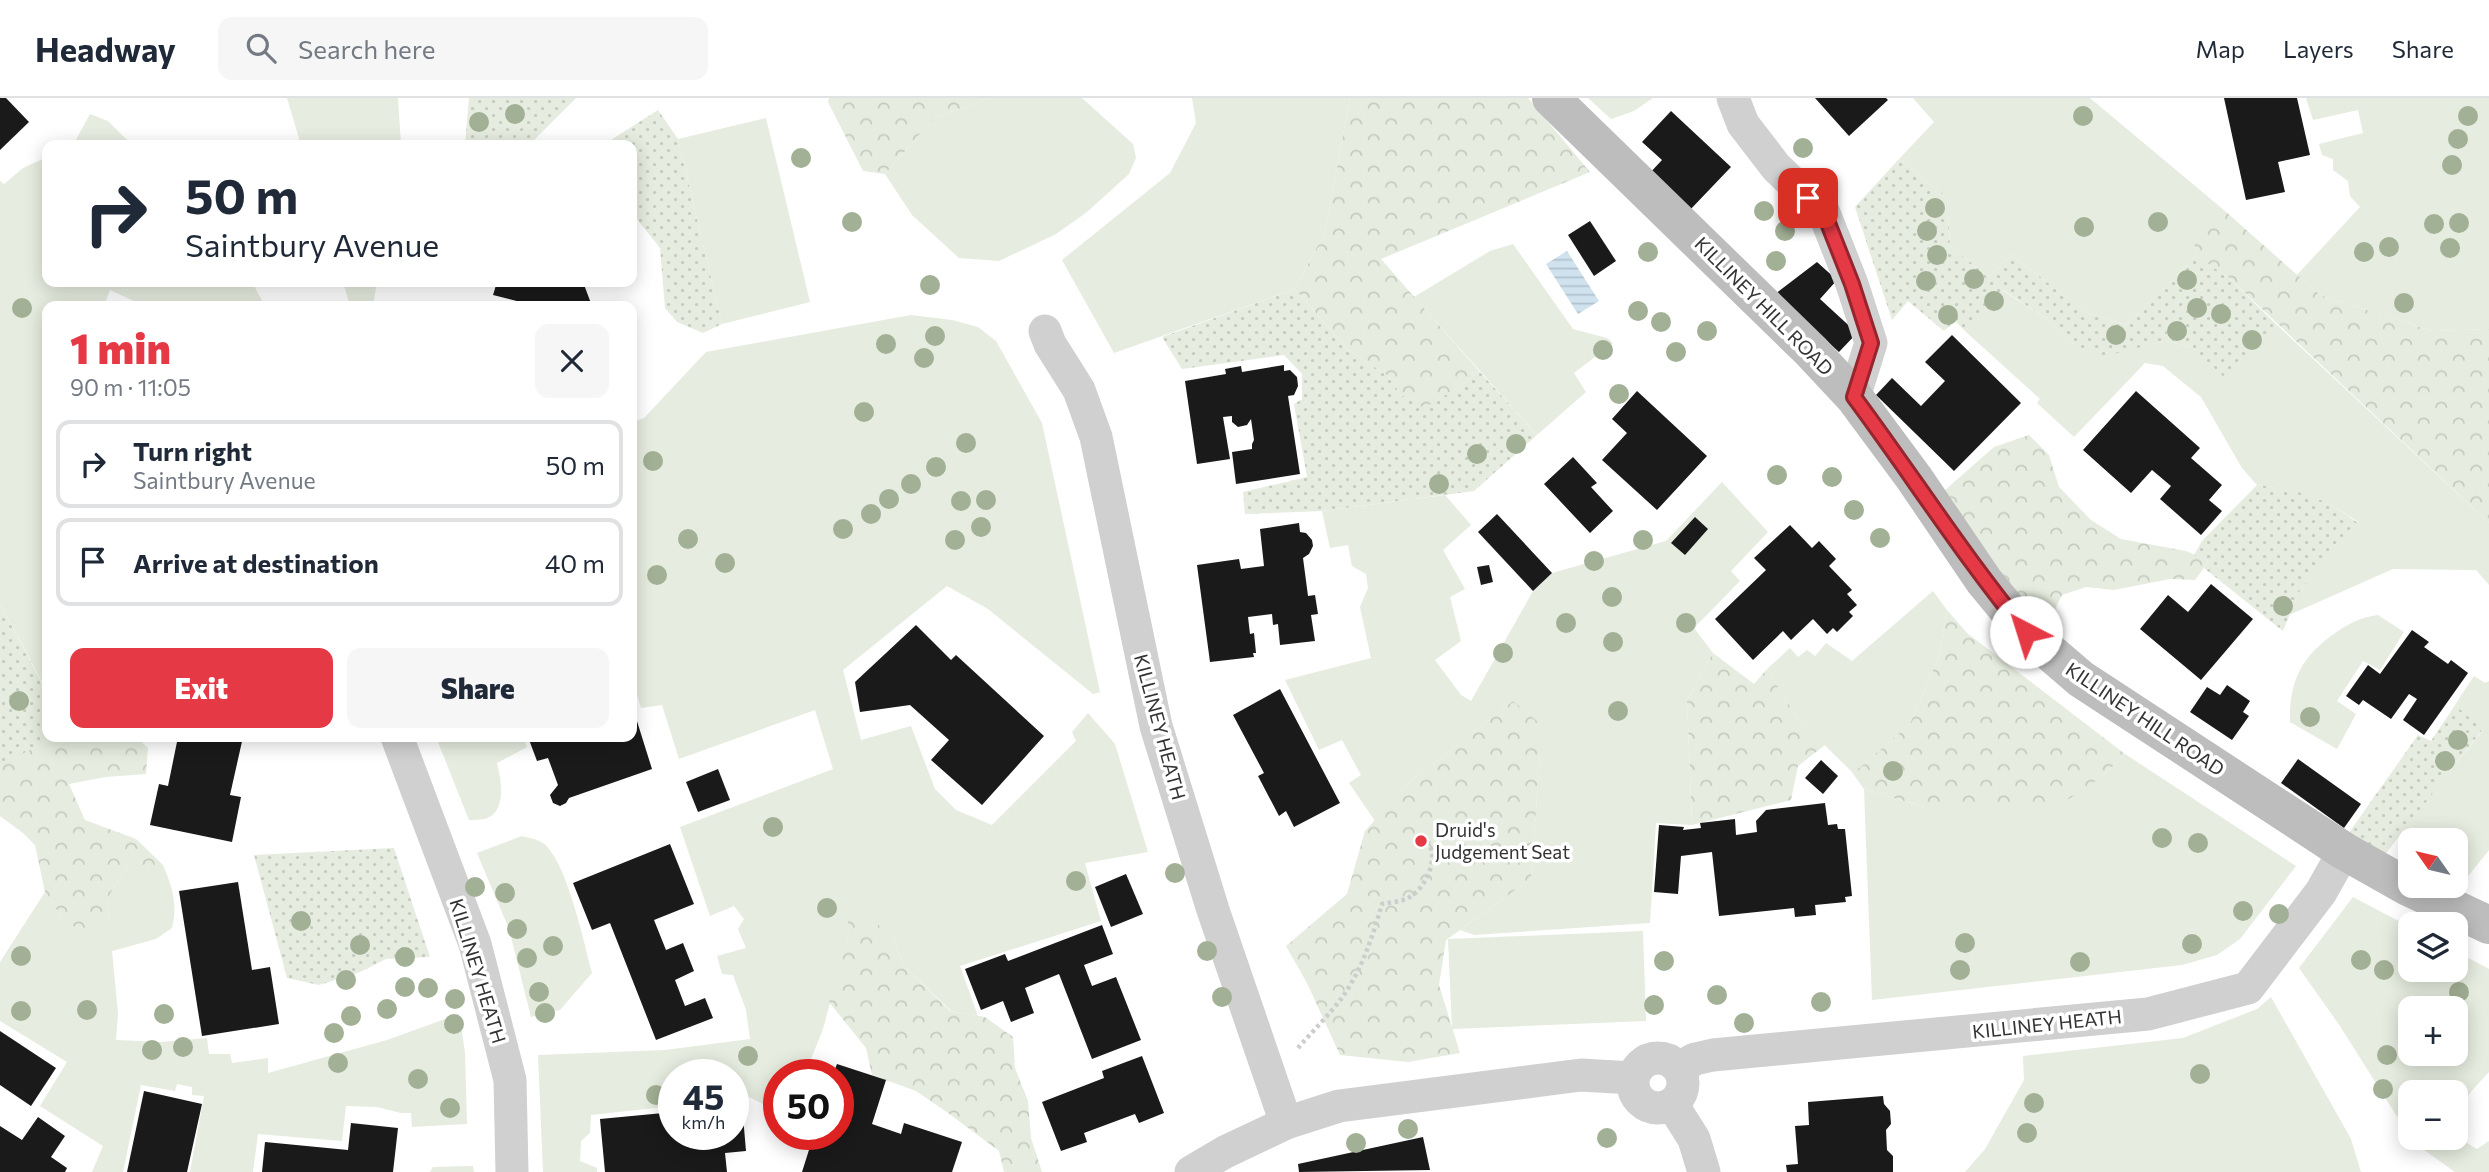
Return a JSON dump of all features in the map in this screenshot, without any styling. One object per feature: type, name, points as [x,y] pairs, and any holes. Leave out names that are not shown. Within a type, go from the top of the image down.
[{"type":"main road","name":"KILLINEY HILL ROAD","points":[[1552,98],[1791,331],[1854,397],[1914,478],[1984,581],[2026,632],[2081,679],[2344,851],[2406,886],[2489,925]]},
{"type":"street","points":[[1733,98],[1743,124],[1776,167],[1824,213],[1852,284],[1871,343],[1854,397]]},
{"type":"street","name":"KILLINEY HEATH","points":[[1045,331],[1050,344],[1079,390],[1096,437],[1156,726],[1213,910],[1286,1123]]},
{"type":"street","name":"KILLINEY HEATH","points":[[399,742],[475,944],[510,1080],[512,1172]]},
{"type":"street","name":"KILLINEY HEATH","points":[[1679,1068],[1695,1059],[1713,1055],[2148,1014],[2248,988],[2321,892],[2344,851]]},
{"type":"street","points":[[1652,1058],[1662,1058],[1679,1068],[1682,1091],[1672,1104],[1653,1108],[1644,1104],[1633,1088],[1633,1078],[1644,1062],[1652,1058]]},
{"type":"street","points":[[1191,1172],[1225,1152],[1286,1123],[1339,1106],[1581,1075],[1633,1078]]},
{"type":"street","points":[[1672,1104],[1694,1139],[1704,1172]]},
{"type":"path","points":[[1301,1045],[1341,999],[1369,949],[1382,904],[1406,899],[1414,894],[1427,876],[1433,853],[1428,842]]},
{"type":"green space","points":[[287,98],[398,98],[401,140],[300,140]]},
{"type":"green space","points":[[469,98],[576,98],[534,140],[465,140]]},
{"type":"green space","points":[[829,98],[990,98],[934,118],[885,174],[863,171],[828,102]]},
{"type":"green space","points":[[990,98],[1082,98],[1133,144],[1136,158],[1129,174],[1087,212],[1056,234],[999,261],[959,258],[912,215],[885,174],[934,118]]},
{"type":"green space","points":[[1192,98],[1350,98],[1325,232],[1295,289],[1114,353],[1062,260],[1170,173],[1196,123]]},
{"type":"green space","points":[[1350,98],[1528,98],[1590,172],[1381,259],[1479,371],[1461,386],[1424,409],[1401,395],[1388,376],[1347,349],[1295,289],[1325,232]]},
{"type":"green space","points":[[1588,98],[1653,98],[1634,111],[1611,119]]},
{"type":"green space","points":[[1913,98],[2090,98],[2225,211],[2193,222],[2196,256],[2126,325],[2088,313],[2011,255],[1989,277],[1950,246],[1947,197],[1899,159],[1934,122]]},
{"type":"green space","points":[[2306,98],[2489,98],[2489,329],[2432,331],[2320,295],[2297,275],[2360,207],[2350,196],[2348,181],[2333,170],[2333,159],[2322,155],[2319,144],[2363,133],[2358,110],[2313,120]]},
{"type":"green space","points":[[658,110],[678,139],[722,324],[703,333],[677,322],[665,308],[660,248],[637,219],[637,140],[611,140]]},
{"type":"green space","points":[[90,114],[108,121],[127,140],[76,140]]},
{"type":"green space","points":[[766,118],[810,302],[722,324],[678,139]]},
{"type":"green space","points":[[42,159],[42,287],[255,287],[262,301],[134,301],[110,290],[106,301],[42,301],[42,682],[0,603],[0,181],[4,184],[23,168]]},
{"type":"green space","points":[[1899,159],[1947,197],[1950,246],[1989,277],[2011,255],[2088,313],[2126,325],[2196,256],[2228,277],[2277,325],[2225,378],[2192,347],[2165,341],[2102,357],[2076,346],[2050,321],[2003,290],[1965,331],[1955,321],[1944,331],[1908,301],[1892,320],[1855,207]]},
{"type":"green space","points":[[2225,211],[2320,295],[2432,331],[2489,329],[2489,523],[2228,277],[2196,256],[2192,222]]},
{"type":"green space","points":[[1513,244],[1573,329],[1607,338],[1613,343],[1574,373],[1586,392],[1537,435],[1414,297],[1490,251]]},
{"type":"green space","points":[[344,287],[376,287],[374,301],[349,301]]},
{"type":"green space","points":[[1295,289],[1347,349],[1388,376],[1401,395],[1424,408],[1461,386],[1479,371],[1537,435],[1474,491],[1322,511],[1245,514],[1243,492],[1307,477],[1294,404],[1302,399],[1302,374],[1284,355],[1182,369],[1162,337]]},
{"type":"green space","points":[[2002,290],[2050,321],[2076,346],[2102,356],[2165,341],[2192,347],[2225,377],[2277,325],[2489,523],[2489,585],[2476,570],[2393,569],[2289,615],[2299,592],[2358,522],[2334,506],[2310,496],[2257,485],[2242,468],[2201,397],[2163,366],[2145,363],[2074,437],[2037,403],[2040,399],[1965,331]]},
{"type":"green space","points":[[911,315],[952,320],[978,327],[996,341],[1042,423],[1100,692],[1093,694],[988,609],[947,586],[843,670],[861,740],[911,726],[935,789],[956,810],[992,825],[1076,741],[1072,732],[1088,713],[1115,744],[1148,852],[1085,863],[1101,921],[960,966],[978,1016],[951,1011],[903,965],[892,935],[849,932],[823,1029],[811,1059],[763,1059],[763,1104],[749,1097],[749,1059],[658,1059],[658,1108],[591,1115],[590,1133],[581,1141],[580,1161],[597,1168],[597,1172],[543,1172],[538,1055],[665,1050],[750,1039],[746,1010],[733,975],[722,974],[717,956],[746,948],[738,929],[744,919],[734,906],[710,916],[680,827],[833,769],[815,710],[679,759],[662,705],[641,708],[637,694],[637,420],[644,418],[706,352]]},
{"type":"green space","points":[[2029,435],[2049,455],[2059,487],[2091,520],[2121,539],[2186,551],[2209,561],[2195,580],[2170,579],[2114,590],[2086,587],[2062,595],[2045,629],[2018,600],[1944,491],[1994,447]]},
{"type":"green space","points":[[1722,482],[1768,532],[1731,571],[1740,581],[1694,628],[1713,653],[1687,700],[1692,825],[1656,823],[1650,923],[1474,935],[1460,930],[1531,879],[1540,756],[1513,701],[1406,785],[1375,821],[1349,783],[1361,775],[1342,740],[1319,750],[1285,680],[1371,658],[1360,607],[1368,588],[1366,574],[1352,566],[1348,545],[1330,548],[1322,511],[1445,495],[1471,525],[1443,550],[1465,589],[1450,597],[1461,641],[1435,660],[1461,695],[1471,701],[1533,591],[1552,573],[1666,541]]},
{"type":"green space","points":[[2257,485],[2286,489],[2322,500],[2358,523],[2299,592],[2283,631],[2204,568],[2209,561],[2194,555],[2202,541]]},
{"type":"green space","points":[[1933,591],[1947,610],[1939,656],[1910,724],[1859,768],[1851,771],[1798,719],[1767,669],[1790,648],[1798,657],[1807,650],[1815,656],[1826,643],[1852,661]]},
{"type":"green space","points":[[0,603],[42,683],[42,742],[46,742],[0,765]]},
{"type":"green space","points":[[1947,610],[1967,633],[2125,754],[2103,776],[2057,807],[1924,807],[1864,789],[1851,771],[1859,768],[1910,724],[1939,656]]},
{"type":"green space","points":[[2378,615],[2404,632],[2380,670],[2363,661],[2337,701],[2356,714],[2337,749],[2290,722],[2292,693],[2300,669],[2316,649],[2352,623]]},
{"type":"green space","points":[[1713,653],[1754,684],[1767,669],[1798,719],[1825,745],[1798,766],[1791,800],[1692,825],[1687,700]]},
{"type":"green space","points":[[2474,676],[2485,683],[2489,681],[2489,850],[2468,876],[2468,828],[2405,828],[2483,730],[2455,705]]},
{"type":"green space","points":[[1513,701],[1537,721],[1540,756],[1531,879],[1446,940],[1439,985],[1460,1053],[1408,1062],[1340,1055],[1307,983],[1286,946],[1347,894],[1365,831],[1406,785]]},
{"type":"green space","points":[[2455,705],[2483,729],[2406,828],[2398,828],[2398,838],[2383,857],[2348,834],[2418,735],[2431,741]]},
{"type":"green space","points":[[46,742],[141,742],[148,748],[146,774],[106,777],[69,784],[85,820],[136,839],[163,865],[128,865],[107,899],[109,921],[85,934],[63,919],[45,892],[35,845],[0,816],[0,764]]},
{"type":"green space","points":[[438,742],[525,742],[527,747],[497,763],[501,794],[498,808],[485,819],[469,820]]},
{"type":"green space","points":[[2125,754],[2296,866],[2240,939],[2217,955],[2182,965],[1872,1000],[1864,789],[1924,807],[2103,776]]},
{"type":"green space","points":[[522,836],[543,843],[560,867],[574,904],[592,973],[560,1010],[531,1017],[509,929],[477,853]]},
{"type":"green space","points":[[394,848],[430,957],[386,959],[360,972],[319,985],[287,978],[254,855]]},
{"type":"green space","points":[[128,865],[163,865],[171,888],[174,911],[172,928],[156,939],[112,951],[118,1013],[116,1040],[161,1042],[207,1038],[209,1054],[230,1054],[232,1063],[268,1058],[268,1073],[387,1040],[459,1014],[465,1052],[467,1124],[412,1127],[411,1113],[377,1107],[346,1106],[342,1141],[258,1134],[253,1172],[190,1172],[204,1096],[192,1095],[192,1087],[177,1084],[175,1091],[141,1085],[123,1172],[92,1172],[103,1146],[40,1106],[67,1062],[0,1021],[0,962],[45,892],[63,919],[99,925],[109,921],[107,899]]},
{"type":"green space","points":[[2353,897],[2398,921],[2398,982],[2468,982],[2468,958],[2489,969],[2489,1072],[2468,1097],[2468,1080],[2398,1080],[2398,1118],[2340,1026],[2299,968]]},
{"type":"green space","points":[[847,914],[869,918],[892,935],[903,965],[950,1011],[985,1017],[1013,1037],[1015,1068],[1028,1101],[1031,1138],[1042,1172],[1004,1172],[999,1151],[948,1113],[916,1091],[872,1075],[866,1048],[829,1002],[849,932]]},
{"type":"green space","points":[[1643,931],[1646,1021],[1452,1029],[1448,939]]},
{"type":"green space","points":[[2271,997],[2351,1139],[2361,1172],[1965,1172],[1985,1149],[2024,1080],[2023,1056],[2183,1038],[2257,1009]]},
{"type":"green space","points":[[2489,1141],[2489,1172],[2455,1172],[2424,1150],[2468,1150],[2468,1144],[2477,1149]]},
{"type":"green space","points":[[473,1166],[474,1172],[430,1172],[433,1167]]},
{"type":"water","points":[[1567,251],[1599,301],[1578,314],[1546,264]]},
{"type":"building","points":[[0,98],[6,98],[29,122],[0,150]]},
{"type":"building","points":[[1815,98],[1886,98],[1888,100],[1849,136]]},
{"type":"building","points":[[2224,98],[2297,98],[2310,155],[2278,162],[2285,192],[2246,200]]},
{"type":"building","points":[[1671,111],[1731,167],[1688,212],[1648,175],[1662,160],[1642,142]]},
{"type":"building","points":[[1590,221],[1616,261],[1594,276],[1568,235]]},
{"type":"building","points":[[1817,262],[1837,280],[1820,299],[1857,333],[1839,352],[1775,294]]},
{"type":"building","points":[[495,287],[585,287],[590,301],[516,301],[493,295]]},
{"type":"building","points":[[1952,335],[2021,403],[1954,471],[1876,395],[1892,378],[1921,406],[1945,381],[1925,362]]},
{"type":"building","points":[[1284,365],[1284,371],[1290,370],[1297,377],[1298,386],[1294,395],[1288,396],[1300,474],[1236,484],[1232,452],[1252,449],[1254,440],[1251,419],[1247,425],[1238,427],[1232,422],[1232,416],[1223,417],[1230,459],[1197,464],[1185,381],[1226,374],[1225,369],[1241,366],[1242,372]]},
{"type":"building","points":[[1637,391],[1707,456],[1657,510],[1602,460],[1627,433],[1612,419]]},
{"type":"building","points":[[2136,391],[2200,448],[2191,458],[2222,485],[2209,500],[2222,511],[2201,535],[2160,499],[2171,486],[2152,470],[2131,493],[2083,450]]},
{"type":"building","points":[[1573,457],[1597,483],[1591,487],[1613,511],[1590,533],[1544,484]]},
{"type":"building","points":[[1497,514],[1552,573],[1533,591],[1478,532]]},
{"type":"building","points":[[1695,517],[1708,529],[1685,555],[1671,543]]},
{"type":"building","points":[[1299,523],[1300,532],[1306,533],[1313,546],[1303,558],[1308,596],[1315,595],[1318,614],[1311,615],[1315,641],[1280,645],[1278,624],[1273,625],[1272,614],[1248,617],[1250,634],[1254,633],[1254,657],[1210,662],[1197,565],[1239,559],[1241,569],[1264,566],[1260,529]]},
{"type":"building","points":[[1790,525],[1812,548],[1819,541],[1836,559],[1829,566],[1852,590],[1847,594],[1857,605],[1849,612],[1853,616],[1837,632],[1833,628],[1827,634],[1813,619],[1791,640],[1783,631],[1753,660],[1715,619],[1766,570],[1754,558]]},
{"type":"building","points":[[1489,565],[1493,582],[1481,585],[1477,567]]},
{"type":"building","points":[[2211,584],[2253,619],[2201,680],[2140,629],[2168,595],[2188,612]]},
{"type":"building","points":[[916,625],[951,660],[956,655],[1044,736],[982,805],[931,760],[949,740],[910,705],[860,712],[855,682]]},
{"type":"building","points":[[2412,630],[2429,642],[2424,647],[2448,664],[2451,660],[2468,673],[2424,735],[2403,720],[2417,699],[2409,694],[2391,719],[2363,700],[2359,705],[2346,696],[2368,665],[2380,674]]},
{"type":"building","points":[[2227,685],[2250,701],[2243,712],[2249,716],[2232,740],[2190,712],[2207,687],[2220,695]]},
{"type":"building","points":[[1280,689],[1340,803],[1294,827],[1286,811],[1279,816],[1258,776],[1264,773],[1233,715]]},
{"type":"building","points":[[637,721],[652,769],[569,798],[560,806],[553,803],[550,795],[558,785],[548,758],[537,761],[530,742],[637,742]]},
{"type":"building","points":[[177,742],[242,742],[230,795],[241,797],[232,842],[150,825],[159,784],[168,786]]},
{"type":"building","points":[[2298,759],[2361,804],[2344,828],[2281,783]]},
{"type":"building","points":[[1821,760],[1838,776],[1823,794],[1805,778]]},
{"type":"building","points":[[718,769],[730,800],[698,812],[686,782]]},
{"type":"building","points":[[1825,803],[1828,825],[1837,824],[1838,829],[1845,829],[1852,896],[1845,897],[1846,902],[1815,905],[1816,915],[1795,917],[1794,908],[1719,916],[1712,852],[1681,856],[1678,894],[1654,892],[1659,825],[1684,827],[1683,830],[1701,828],[1700,823],[1735,819],[1736,835],[1757,832],[1756,821],[1766,810]]},
{"type":"building","points":[[670,844],[694,904],[654,920],[666,950],[683,943],[694,971],[675,980],[685,1006],[705,998],[713,1018],[656,1040],[610,923],[592,930],[573,883]]},
{"type":"building","points":[[1126,874],[1143,914],[1111,927],[1095,887]]},
{"type":"building","points":[[238,882],[252,970],[270,967],[279,1024],[202,1036],[179,891]]},
{"type":"building","points":[[1102,925],[1113,954],[1084,965],[1092,986],[1116,977],[1141,1040],[1092,1059],[1059,974],[1025,988],[1034,1013],[1011,1022],[1003,1001],[981,1010],[965,969],[1005,954],[1008,961]]},
{"type":"building","points":[[0,1031],[56,1068],[31,1106],[0,1085]]},
{"type":"building","points":[[1142,1056],[1164,1113],[1139,1123],[1135,1114],[1084,1133],[1087,1142],[1061,1151],[1042,1102],[1104,1078],[1102,1071]]},
{"type":"building","points":[[854,1070],[886,1080],[872,1124],[901,1134],[904,1123],[962,1142],[952,1172],[802,1172],[809,1150],[854,1150]]},
{"type":"building","points":[[144,1091],[202,1104],[187,1172],[127,1172]]},
{"type":"building","points":[[1883,1096],[1884,1104],[1890,1111],[1891,1124],[1886,1130],[1887,1150],[1893,1156],[1893,1172],[1787,1172],[1786,1165],[1798,1164],[1795,1126],[1809,1125],[1808,1102]]},
{"type":"building","points":[[658,1114],[658,1150],[746,1151],[725,1153],[727,1172],[605,1172],[600,1119]]},
{"type":"building","points":[[38,1117],[65,1136],[51,1157],[67,1168],[65,1172],[0,1172],[0,1126],[22,1140]]},
{"type":"building","points":[[351,1123],[398,1128],[393,1172],[262,1172],[265,1142],[348,1150]]},
{"type":"building","points":[[1423,1137],[1430,1170],[1299,1172],[1298,1164]]},
{"type":"place","name":"Druid's Judgement Seat","points":[[1421,841]]},
{"type":"route","points":[[1808,198],[1824,213],[1852,284],[1871,343],[1854,397],[1914,478],[1984,581],[2026,632]]}]
